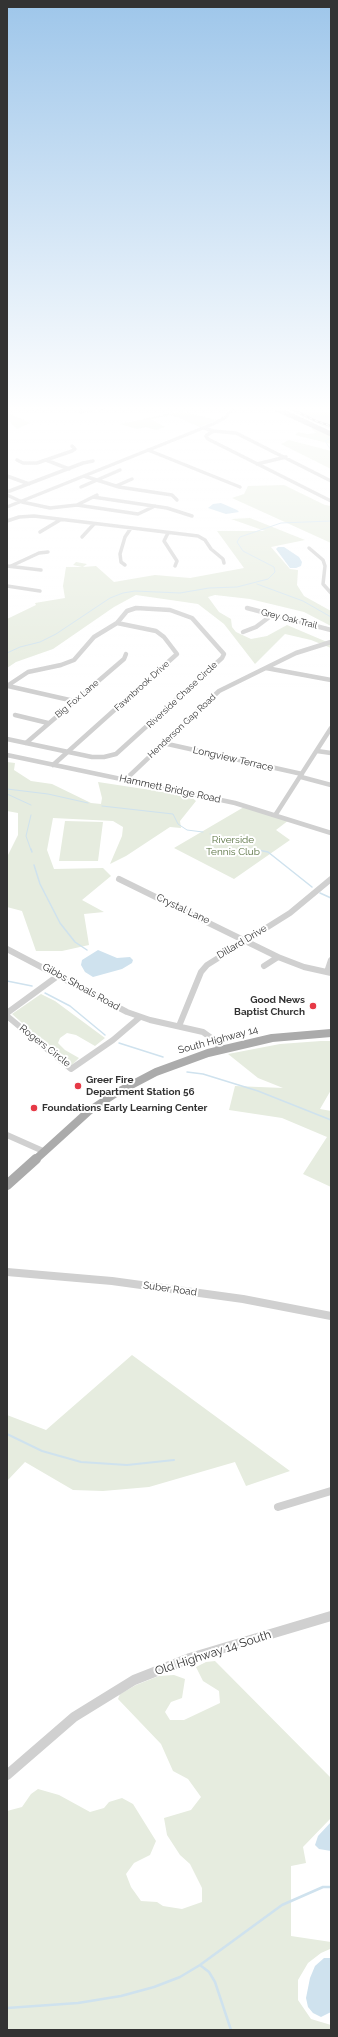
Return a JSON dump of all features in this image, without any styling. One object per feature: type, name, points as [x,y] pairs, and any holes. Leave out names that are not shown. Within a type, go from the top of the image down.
[{"type":"main road","name":"South Highway 14","points":[[7,1185],[88,1111],[116,1093],[161,1069],[221,1049],[272,1038],[331,1033]]},
{"type":"street","points":[[7,507],[19,502]]},
{"type":"street","points":[[25,502],[50,508],[77,505],[140,514],[155,506]]},
{"type":"street","points":[[77,505],[83,502]]},
{"type":"street","points":[[107,510],[122,502]]},
{"type":"street","points":[[131,502],[155,506],[192,516]]},
{"type":"street","points":[[7,521],[28,516],[131,528],[204,539],[211,549],[223,559],[224,563]]},
{"type":"street","points":[[40,532],[60,520]]},
{"type":"street","points":[[82,538],[94,524]]},
{"type":"street","points":[[125,565],[121,562],[120,554],[124,537],[131,528]]},
{"type":"street","points":[[168,533],[164,541],[177,561],[175,566]]},
{"type":"street","points":[[309,548],[323,560],[326,566],[323,584],[331,593]]},
{"type":"street","points":[[9,566],[48,552]]},
{"type":"street","points":[[9,566],[41,570]]},
{"type":"street","points":[[7,586],[40,591]]},
{"type":"street","name":"Riverside Chase Circle","points":[[7,686],[28,672],[61,665],[74,660],[80,655],[94,636],[116,622],[127,611],[136,608],[178,612],[192,618],[222,649],[223,656],[118,753],[96,757],[7,739]]},
{"type":"street","name":"Grey Oak Trail","points":[[246,608],[331,630]]},
{"type":"street","points":[[243,632],[256,627],[272,615]]},
{"type":"street","name":"Fawnbrook Drive","points":[[52,765],[177,654],[164,637],[156,631],[116,622]]},
{"type":"street","name":"Henderson Gap Road","points":[[125,780],[219,691],[300,652],[331,642]]},
{"type":"street","name":"Big Fox Lane","points":[[26,743],[124,659],[126,654]]},
{"type":"street","points":[[266,668],[331,680]]},
{"type":"street","points":[[7,686],[74,701]]},
{"type":"street","points":[[15,715],[48,723]]},
{"type":"street","points":[[276,814],[331,728]]},
{"type":"street","name":"Longview Terrace","points":[[163,743],[301,776],[331,785]]},
{"type":"street","points":[[317,751],[331,753]]},
{"type":"street","name":"Hammett Bridge Road","points":[[7,755],[221,800],[276,814],[331,833]]},
{"type":"street","name":"Crystal Lane","points":[[119,879],[278,957],[304,967],[329,972]]},
{"type":"street","name":"Dillard Drive","points":[[179,1026],[204,967],[299,907],[331,879]]},
{"type":"street","name":"Gibbs Shoals Road","points":[[7,949],[59,975],[110,1005],[140,1016],[203,1032],[214,1040],[221,1049]]},
{"type":"street","points":[[264,966],[278,957]]},
{"type":"street","points":[[329,972],[331,960]]},
{"type":"street","points":[[7,1013],[59,975]]},
{"type":"street","name":"Rogers Circle","points":[[7,1016],[71,1069],[113,1040],[140,1016]]},
{"type":"street","points":[[7,1135],[43,1151]]},
{"type":"street","name":"Suber Road","points":[[7,1272],[112,1281],[243,1299],[331,1316]]},
{"type":"street","points":[[278,1507],[331,1491]]},
{"type":"street","name":"Old Highway 14 South","points":[[7,1775],[74,1717],[134,1680],[190,1658],[331,1616]]},
{"type":"green space","points":[[241,502],[319,502],[331,506],[331,543]]},
{"type":"green space","points":[[250,518],[305,540],[271,547],[290,569],[298,570],[297,585],[304,596],[331,611],[331,626],[304,612],[250,599],[215,595],[208,597],[219,612],[231,619],[232,627],[236,632],[251,639],[267,636],[287,625],[327,642],[331,640],[331,648],[311,640],[285,634],[255,664],[224,624],[198,604],[136,595],[114,607],[53,649],[16,662],[7,668],[7,619],[36,605],[35,603],[65,598],[63,586],[66,567],[82,567],[73,565],[76,562],[87,564],[83,567],[96,566],[114,582],[155,575],[190,578],[244,568],[217,531],[265,531],[231,519]]},
{"type":"green space","points":[[7,762],[15,763],[14,770],[31,781],[52,784],[91,803],[101,804],[102,798],[98,782],[190,796],[196,801],[180,821],[181,828],[170,827],[126,856],[110,864],[122,836],[123,827],[113,821],[53,818],[47,850],[54,869],[103,868],[111,876],[82,900],[104,912],[84,914],[89,945],[62,951],[36,951],[22,911],[7,907],[7,857],[18,835],[18,813],[7,811]]},
{"type":"green space","name":"Riverside Tennis Club","points":[[244,807],[289,820],[276,830],[290,840],[234,879],[174,848]]},
{"type":"green space","points":[[65,821],[103,822],[98,861],[59,861]]},
{"type":"green space","points":[[41,994],[55,1001],[105,1038],[95,1046],[76,1035],[67,1033],[60,1038],[58,1043],[65,1050],[79,1058],[71,1066],[12,1014]]},
{"type":"green space","points":[[331,1041],[331,1090],[320,1109],[331,1111],[331,1187],[303,1174],[327,1137],[282,1118],[229,1110],[235,1086],[283,1088],[258,1078],[228,1054],[280,1044]]},
{"type":"green space","points":[[132,1355],[290,1471],[246,1486],[235,1462],[149,1487],[103,1491],[73,1490],[25,1462],[7,1481],[7,1415],[46,1430]]},
{"type":"green space","points":[[215,1661],[331,1778],[331,1818],[303,1847],[306,1863],[291,1866],[291,1936],[331,1942],[330,1949],[321,1953],[308,1963],[298,1980],[298,2000],[311,2019],[331,2025],[331,2030],[7,2030],[7,1811],[22,1807],[31,1794],[38,1789],[59,1795],[90,1812],[104,1808],[109,1802],[122,1798],[133,1804],[156,1841],[150,1855],[134,1863],[126,1874],[131,1887],[141,1901],[157,1902],[163,1906],[182,1909],[202,1902],[202,1888],[190,1864],[180,1855],[167,1835],[164,1818],[191,1810],[201,1797],[188,1779],[173,1771],[161,1744],[118,1699],[120,1694],[136,1685],[159,1676],[174,1675],[185,1679],[182,1698],[171,1702],[165,1712],[170,1720],[184,1720],[220,1703],[219,1691],[203,1681],[196,1667],[206,1662]]},
{"type":"water","points":[[221,503],[239,512],[226,514],[208,508],[213,504]]},
{"type":"water","points":[[278,547],[284,547],[299,557],[302,562],[301,566],[290,568],[276,549]]},
{"type":"water","points":[[98,950],[117,958],[130,957],[133,960],[132,963],[122,969],[93,977],[85,972],[81,965],[82,960]]},
{"type":"water","points":[[331,1822],[331,1851],[319,1849],[315,1845],[318,1836]]},
{"type":"water","points":[[324,1958],[331,1958],[331,2012],[321,2017],[313,2013],[308,2007],[306,1998],[310,1978],[315,1966]]},
{"type":"waterway","points":[[7,653],[20,647],[40,642],[56,634],[110,598],[123,593],[135,591],[180,593],[209,588],[237,587],[268,579],[275,572],[274,567],[243,551],[237,542],[240,537],[281,523],[331,521]]},
{"type":"waterway","points":[[257,584],[303,601],[331,617]]},
{"type":"waterway","points":[[7,789],[48,794],[88,803]]},
{"type":"waterway","points":[[7,794],[31,805]]},
{"type":"waterway","points":[[102,806],[173,814],[178,824],[187,830],[203,832]]},
{"type":"waterway","points":[[31,815],[26,836],[31,850]]},
{"type":"waterway","points":[[210,834],[239,843],[246,848],[258,850]]},
{"type":"waterway","points":[[253,849],[258,850]]},
{"type":"waterway","points":[[258,850],[268,852],[312,887]]},
{"type":"waterway","points":[[34,865],[40,884],[60,923],[75,942],[87,950]]},
{"type":"waterway","points":[[320,893],[331,898]]},
{"type":"waterway","points":[[7,981],[32,986]]},
{"type":"waterway","points":[[45,993],[70,1006],[105,1035]]},
{"type":"waterway","points":[[119,1043],[163,1057]]},
{"type":"waterway","points":[[187,1072],[203,1074],[258,1091],[331,1120]]},
{"type":"waterway","points":[[7,1434],[42,1451],[81,1462],[127,1465],[174,1460]]},
{"type":"waterway","points":[[200,1965],[282,1905],[323,1887],[331,1887]]},
{"type":"waterway","points":[[7,2008],[78,2003],[121,1996],[154,1987],[180,1977],[200,1965]]},
{"type":"waterway","points":[[200,1965],[209,1972],[215,1982],[231,2030]]},
{"type":"place","name":"Good News Baptist Church","points":[[313,1006]]},
{"type":"place","name":"Greer Fire Department Station 56","points":[[78,1086]]},
{"type":"place","name":"Foundations Early Learning Center","points":[[34,1108]]}]
